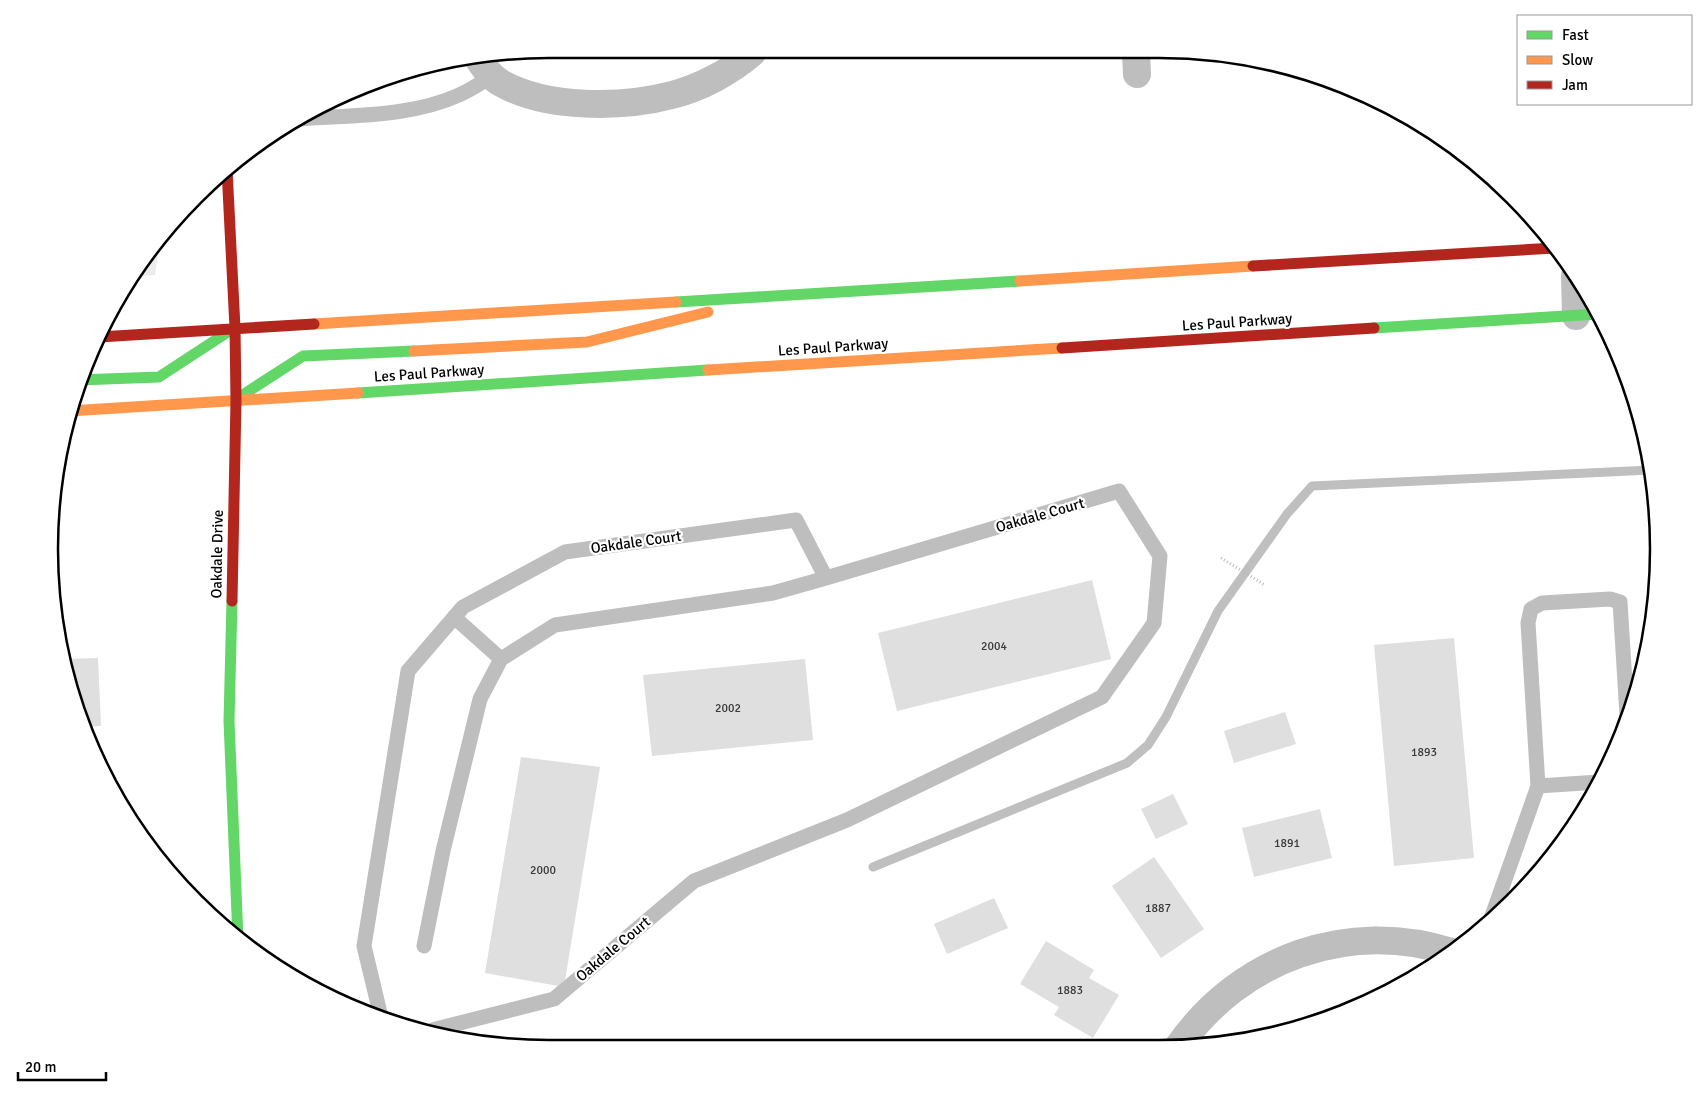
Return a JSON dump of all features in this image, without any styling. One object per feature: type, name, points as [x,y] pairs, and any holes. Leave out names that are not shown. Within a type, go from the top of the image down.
[{"type":"main road","name":"Oakdale Drive","points":[[227,177],[235,328],[236,400],[229,721],[238,928]]},
{"type":"main road","points":[[106,336],[1547,249]]},
{"type":"main road","points":[[236,400],[302,356],[587,342],[772,296]]},
{"type":"main road","name":"Les Paul Parkway","points":[[78,410],[1587,315]]},
{"type":"main road","points":[[88,380],[159,378],[235,328]]},
{"type":"street","points":[[480,63],[499,82],[521,92],[573,103],[638,101],[673,95],[715,79],[745,58]]},
{"type":"street","points":[[1583,301],[1587,315]]},
{"type":"street","points":[[1184,1038],[1193,1026],[1221,998],[1251,975],[1290,957],[1329,944],[1367,938],[1409,942],[1441,950]]},
{"type":"lane","points":[[312,118],[389,112],[431,105],[459,95],[493,76]]},
{"type":"lane","name":"Oakdale Court","points":[[379,1009],[364,946],[408,671],[463,607],[565,552],[796,520],[826,578],[1119,492],[1160,556],[1154,623],[1102,697],[846,820],[694,881],[554,999],[442,1028]]},
{"type":"lane","points":[[424,946],[443,851],[480,699],[502,660],[555,625],[773,592],[826,578]]},
{"type":"lane","points":[[1496,905],[1538,786],[1528,623],[1531,609],[1542,604],[1610,600],[1620,602],[1626,697]]},
{"type":"lane","points":[[454,617],[502,660]]},
{"type":"lane","points":[[1538,786],[1590,783]]},
{"type":"path","points":[[1221,558],[1265,585]]},
{"type":"shaded area","points":[[159,251],[155,275],[140,276]]},
{"type":"building","points":[[1092,580],[1111,659],[897,711],[878,633]]},
{"type":"building","points":[[1454,638],[1474,858],[1394,866],[1374,645]]},
{"type":"building","points":[[98,658],[101,726],[92,726],[74,676],[70,659]]},
{"type":"building","points":[[805,659],[813,740],[652,756],[643,675]]},
{"type":"building","points":[[1285,712],[1296,744],[1234,763],[1224,731]]},
{"type":"building","points":[[521,757],[600,767],[564,987],[485,973]]},
{"type":"building","points":[[1173,794],[1188,824],[1156,839],[1141,809]]},
{"type":"building","points":[[1320,809],[1332,858],[1254,877],[1242,828]]},
{"type":"building","points":[[1154,857],[1204,929],[1161,958],[1112,886]]},
{"type":"building","points":[[994,898],[1008,928],[947,954],[934,924]]},
{"type":"building","points":[[1046,941],[1094,970],[1089,978],[1119,995],[1093,1038],[1054,1015],[1059,1007],[1020,984]]},
{"type":"waterway","points":[[873,867],[1127,763],[1148,745],[1166,717],[1218,611],[1287,514],[1312,486],[1643,470]]},
{"type":"traffic: fast","points":[[676,302],[1020,281]]},
{"type":"traffic: fast","points":[[1374,328],[1590,314]]},
{"type":"traffic: fast","points":[[88,380],[159,377],[234,328]]},
{"type":"traffic: fast","points":[[238,398],[303,356],[414,351]]},
{"type":"traffic: fast","points":[[358,393],[708,370]]},
{"type":"traffic: fast","points":[[232,601],[229,721],[238,928]]},
{"type":"traffic: slow","points":[[1020,281],[1253,266]]},
{"type":"traffic: slow","points":[[314,324],[676,302]]},
{"type":"traffic: slow","points":[[414,351],[587,342],[708,312]]},
{"type":"traffic: slow","points":[[708,370],[1062,348]]},
{"type":"traffic: slow","points":[[78,410],[358,393]]},
{"type":"traffic: jam","points":[[227,177],[235,328],[236,400],[232,601]]},
{"type":"traffic: jam","points":[[1253,266],[1547,248]]},
{"type":"traffic: jam","points":[[106,337],[314,324]]},
{"type":"traffic: jam","points":[[1062,348],[1374,328]]}]
